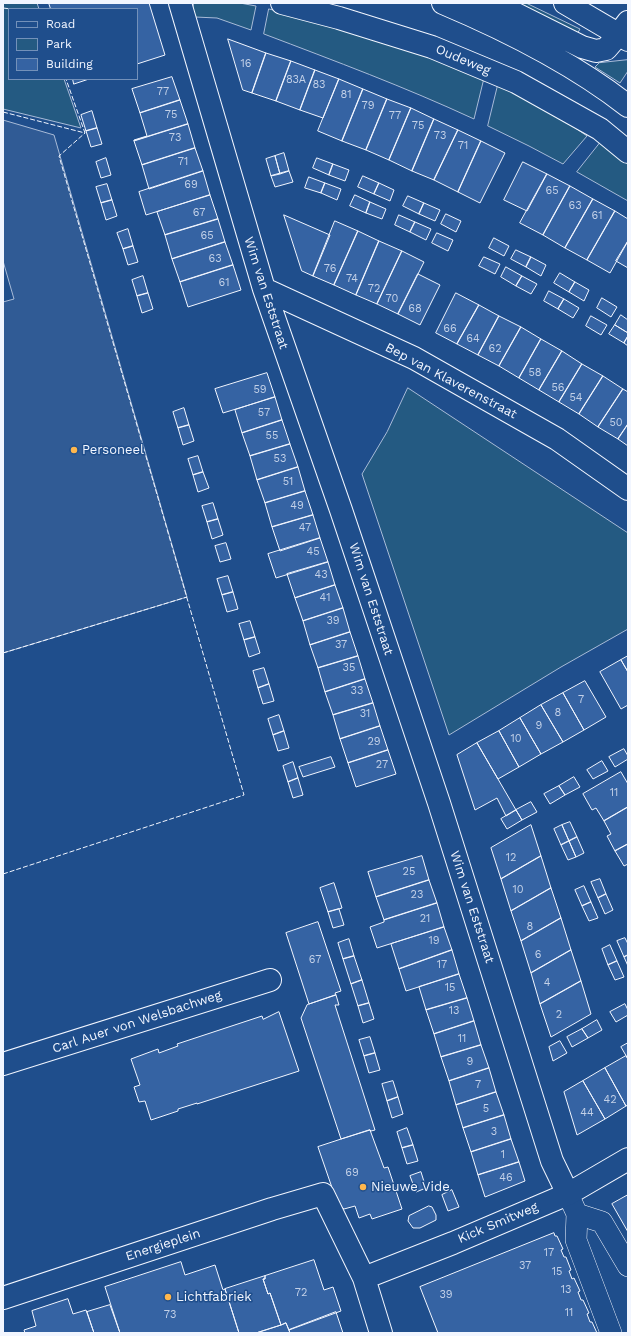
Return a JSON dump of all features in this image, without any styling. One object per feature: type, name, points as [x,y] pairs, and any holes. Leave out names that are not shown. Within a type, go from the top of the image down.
[{"type":"street","name":"Wim van Eststraat","points":[[180,3],[264,289],[341,510],[439,802],[552,1161],[568,1194]]},
{"type":"street","name":"Oudeweg","points":[[282,3],[339,18],[432,47],[516,82],[600,129],[628,152]]},
{"type":"street","points":[[443,3],[471,15],[527,43],[579,72],[628,106]]},
{"type":"street","points":[[471,15],[506,8],[582,47],[596,51],[606,49],[625,32],[565,3]]},
{"type":"street","name":"Bep van Klaverenstraat","points":[[264,289],[414,358],[557,439],[628,489]]},
{"type":"street","name":"Carl Auer von Welsbachweg","points":[[3,1064],[270,980]]},
{"type":"street","name":"Kick Smitweg","points":[[364,1278],[568,1194],[628,1159]]},
{"type":"street","name":"Energieplein","points":[[3,1298],[272,1209],[323,1194],[364,1278]]},
{"type":"street","points":[[568,1194],[577,1214],[576,1240],[611,1333]]},
{"type":"street","points":[[577,1214],[602,1222],[628,1266]]},
{"type":"street","points":[[364,1278],[381,1333]]},
{"type":"green space","points":[[3,3],[37,3],[39,8],[8,8],[8,80],[64,80],[81,128],[3,109]]},
{"type":"green space","points":[[194,3],[240,3],[256,6],[251,30],[217,18],[195,17],[193,8]]},
{"type":"green space","points":[[508,3],[526,3],[580,29],[577,34]]},
{"type":"green space","points":[[269,9],[357,30],[484,78],[474,119],[396,85],[264,34]]},
{"type":"green space","points":[[628,60],[628,71],[620,83],[595,67],[599,63]]},
{"type":"green space","points":[[498,85],[561,118],[587,136],[563,164],[488,126]]},
{"type":"green space","points":[[600,143],[628,164],[628,201],[577,172]]},
{"type":"green space","points":[[408,388],[628,533],[628,629],[561,667],[449,735],[362,474],[387,432]]},
{"type":"shaded area","name":"Personeel","points":[[3,120],[54,135],[187,597],[3,653],[3,302],[14,299],[3,261]]},
{"type":"building","points":[[49,3],[149,3],[165,55],[138,64],[138,8],[51,8]]},
{"type":"building","points":[[228,39],[266,53],[252,93],[243,90]]},
{"type":"building","points":[[266,53],[291,61],[276,101],[252,93]]},
{"type":"building","points":[[291,61],[315,70],[300,110],[276,101]]},
{"type":"building","points":[[315,70],[339,79],[323,118],[300,110]]},
{"type":"building","points":[[172,77],[180,100],[140,113],[132,89]]},
{"type":"building","points":[[339,79],[363,89],[342,141],[318,131]]},
{"type":"building","points":[[73,80],[86,80],[74,84]]},
{"type":"building","points":[[363,89],[387,99],[366,150],[342,141]]},
{"type":"building","points":[[387,99],[411,108],[389,160],[366,150]]},
{"type":"building","points":[[180,100],[188,124],[134,141],[147,136],[140,113]]},
{"type":"building","points":[[411,108],[434,119],[412,171],[389,160]]},
{"type":"building","points":[[92,111],[97,128],[86,131],[81,115]]},
{"type":"building","points":[[434,119],[458,130],[434,180],[412,171]]},
{"type":"building","points":[[188,124],[195,148],[142,165],[134,141]]},
{"type":"building","points":[[97,128],[102,144],[91,147],[86,131]]},
{"type":"building","points":[[458,130],[481,141],[458,192],[434,180]]},
{"type":"building","points":[[481,141],[505,153],[480,203],[458,192]]},
{"type":"building","points":[[195,148],[203,171],[149,189],[142,165]]},
{"type":"building","points":[[284,153],[289,171],[280,174],[275,156]]},
{"type":"building","points":[[275,156],[280,174],[271,176],[266,159]]},
{"type":"building","points":[[106,158],[111,175],[101,178],[96,162]]},
{"type":"building","points":[[317,158],[333,164],[329,175],[313,168]]},
{"type":"building","points":[[523,162],[547,174],[527,211],[504,200]]},
{"type":"building","points":[[333,164],[349,170],[345,181],[329,175]]},
{"type":"building","points":[[203,171],[210,195],[146,215],[139,192]]},
{"type":"building","points":[[289,171],[293,182],[275,187],[271,176]]},
{"type":"building","points":[[547,174],[570,186],[543,235],[520,223]]},
{"type":"building","points":[[363,176],[379,183],[374,194],[358,187]]},
{"type":"building","points":[[309,177],[325,183],[321,193],[305,188]]},
{"type":"building","points":[[325,183],[341,189],[337,200],[321,193]]},
{"type":"building","points":[[379,183],[394,190],[390,201],[374,194]]},
{"type":"building","points":[[107,184],[112,200],[101,203],[96,187]]},
{"type":"building","points":[[570,186],[593,199],[565,248],[543,235]]},
{"type":"building","points":[[210,195],[218,219],[165,235],[157,212]]},
{"type":"building","points":[[355,195],[370,202],[366,213],[350,206]]},
{"type":"building","points":[[408,196],[424,203],[419,214],[403,206]]},
{"type":"building","points":[[593,199],[615,211],[587,260],[565,248]]},
{"type":"building","points":[[112,200],[117,216],[106,220],[101,203]]},
{"type":"building","points":[[370,202],[386,209],[382,219],[366,213]]},
{"type":"building","points":[[424,203],[440,210],[435,221],[419,214]]},
{"type":"building","points":[[615,211],[628,219],[628,241],[610,273],[587,260]]},
{"type":"building","points":[[446,214],[461,221],[456,232],[441,224]]},
{"type":"building","points":[[284,215],[330,235],[313,276],[302,271]]},
{"type":"building","points":[[399,215],[415,222],[410,232],[395,225]]},
{"type":"building","points":[[218,219],[225,242],[172,259],[165,235]]},
{"type":"building","points":[[335,221],[358,231],[334,285],[313,276]]},
{"type":"building","points":[[415,222],[431,229],[426,240],[410,232]]},
{"type":"building","points":[[128,229],[133,246],[123,249],[117,233]]},
{"type":"building","points":[[358,231],[379,241],[356,295],[334,285]]},
{"type":"building","points":[[437,233],[453,240],[448,251],[432,243]]},
{"type":"building","points":[[494,238],[509,246],[504,256],[489,248]]},
{"type":"building","points":[[379,241],[402,251],[377,304],[356,295]]},
{"type":"building","points":[[628,241],[628,268],[616,261]]},
{"type":"building","points":[[225,242],[233,265],[180,282],[172,259]]},
{"type":"building","points":[[133,246],[138,262],[128,265],[123,249]]},
{"type":"building","points":[[516,250],[531,257],[526,267],[511,259]]},
{"type":"building","points":[[402,251],[424,262],[398,314],[377,304]]},
{"type":"building","points":[[484,257],[500,264],[495,274],[479,266]]},
{"type":"building","points":[[531,257],[546,265],[541,276],[526,267]]},
{"type":"building","points":[[233,265],[241,290],[188,307],[180,282]]},
{"type":"building","points":[[506,267],[522,276],[516,286],[501,277]]},
{"type":"building","points":[[560,273],[575,282],[569,292],[554,283]]},
{"type":"building","points":[[418,274],[440,285],[420,325],[398,314]]},
{"type":"building","points":[[143,276],[148,293],[137,296],[132,280]]},
{"type":"building","points":[[522,276],[537,284],[531,294],[516,286]]},
{"type":"building","points":[[575,282],[589,290],[584,301],[569,292]]},
{"type":"building","points":[[549,291],[564,299],[558,309],[544,301]]},
{"type":"building","points":[[148,293],[153,309],[142,313],[137,296]]},
{"type":"building","points":[[456,293],[479,305],[457,344],[436,333]]},
{"type":"building","points":[[602,298],[617,307],[611,317],[597,308]]},
{"type":"building","points":[[564,299],[579,308],[573,318],[558,309]]},
{"type":"building","points":[[479,305],[499,316],[478,355],[457,344]]},
{"type":"building","points":[[621,315],[628,320],[628,333],[615,325]]},
{"type":"building","points":[[499,316],[521,327],[499,366],[478,355]]},
{"type":"building","points":[[591,316],[607,325],[601,335],[586,326]]},
{"type":"building","points":[[615,325],[628,333],[624,343],[609,334]]},
{"type":"building","points":[[521,327],[541,339],[519,378],[499,366]]},
{"type":"building","points":[[628,336],[628,346],[624,343]]},
{"type":"building","points":[[541,339],[562,351],[539,390],[519,378]]},
{"type":"building","points":[[562,351],[582,364],[559,402],[539,390]]},
{"type":"building","points":[[582,364],[603,376],[579,414],[559,402]]},
{"type":"building","points":[[267,373],[275,397],[223,413],[215,389]]},
{"type":"building","points":[[603,376],[623,389],[598,427],[579,414]]},
{"type":"building","points":[[623,389],[628,392],[628,424],[618,439],[598,427]]},
{"type":"building","points":[[275,397],[282,420],[242,433],[235,410]]},
{"type":"building","points":[[184,408],[189,425],[178,428],[173,412]]},
{"type":"building","points":[[282,420],[290,444],[250,456],[242,433]]},
{"type":"building","points":[[628,424],[628,446],[618,439]]},
{"type":"building","points":[[189,425],[194,441],[183,445],[178,428]]},
{"type":"building","points":[[290,444],[298,467],[257,480],[250,456]]},
{"type":"building","points":[[198,456],[203,472],[193,475],[188,459]]},
{"type":"building","points":[[298,467],[305,491],[265,503],[257,480]]},
{"type":"building","points":[[203,472],[209,488],[198,492],[193,475]]},
{"type":"building","points":[[305,491],[313,515],[272,527],[265,503]]},
{"type":"building","points":[[213,503],[218,519],[207,522],[202,506]]},
{"type":"building","points":[[313,515],[320,538],[280,551],[272,527]]},
{"type":"building","points":[[218,519],[223,535],[212,539],[207,522]]},
{"type":"building","points":[[320,538],[328,562],[276,578],[268,554]]},
{"type":"building","points":[[226,543],[231,559],[220,562],[215,546]]},
{"type":"building","points":[[328,562],[335,585],[295,598],[287,574]]},
{"type":"building","points":[[228,576],[233,592],[222,595],[217,579]]},
{"type":"building","points":[[335,585],[343,608],[303,621],[295,598]]},
{"type":"building","points":[[233,592],[238,609],[227,612],[222,595]]},
{"type":"building","points":[[343,608],[350,632],[310,645],[303,621]]},
{"type":"building","points":[[250,621],[255,637],[244,640],[239,624]]},
{"type":"building","points":[[350,632],[358,656],[318,668],[310,645]]},
{"type":"building","points":[[255,637],[260,653],[249,657],[244,640]]},
{"type":"building","points":[[358,656],[365,679],[325,692],[318,668]]},
{"type":"building","points":[[628,656],[628,672],[621,660]]},
{"type":"building","points":[[621,660],[628,672],[628,705],[621,709],[600,672]]},
{"type":"building","points":[[264,668],[269,684],[258,688],[253,671]]},
{"type":"building","points":[[365,679],[373,703],[333,715],[325,692]]},
{"type":"building","points":[[585,681],[606,717],[584,730],[563,693]]},
{"type":"building","points":[[269,684],[274,701],[263,704],[258,688]]},
{"type":"building","points":[[563,693],[584,730],[563,742],[541,705]]},
{"type":"building","points":[[373,703],[380,726],[340,739],[333,715]]},
{"type":"building","points":[[541,705],[563,742],[541,754],[520,718]]},
{"type":"building","points":[[279,715],[284,731],[273,735],[268,719]]},
{"type":"building","points":[[520,718],[541,754],[519,767],[499,731]]},
{"type":"building","points":[[380,726],[388,750],[348,763],[340,739]]},
{"type":"building","points":[[284,731],[289,748],[278,751],[273,735]]},
{"type":"building","points":[[499,731],[519,767],[498,779],[477,743]]},
{"type":"building","points":[[477,743],[516,810],[506,816],[497,798],[475,810],[457,755]]},
{"type":"building","points":[[624,749],[628,759],[615,767],[609,757]]},
{"type":"building","points":[[388,750],[396,774],[356,787],[348,763]]},
{"type":"building","points":[[331,757],[335,767],[303,777],[299,767]]},
{"type":"building","points":[[602,761],[608,771],[593,779],[587,770]]},
{"type":"building","points":[[293,762],[298,778],[288,782],[283,766]]},
{"type":"building","points":[[621,772],[628,784],[628,807],[604,821],[596,808],[592,810],[583,794]]},
{"type":"building","points":[[574,777],[580,787],[565,795],[559,786]]},
{"type":"building","points":[[298,778],[303,795],[293,798],[288,782]]},
{"type":"building","points":[[559,786],[565,795],[550,804],[544,794]]},
{"type":"building","points":[[531,802],[537,812],[522,820],[516,810]]},
{"type":"building","points":[[628,807],[628,844],[615,851],[607,836],[611,834],[604,821]]},
{"type":"building","points":[[516,810],[522,820],[507,829],[501,819]]},
{"type":"building","points":[[570,822],[577,837],[569,841],[562,825]]},
{"type":"building","points":[[531,825],[541,856],[501,879],[491,848]]},
{"type":"building","points":[[562,825],[569,841],[561,845],[554,829]]},
{"type":"building","points":[[577,837],[584,853],[576,857],[569,841]]},
{"type":"building","points":[[569,841],[576,857],[568,860],[561,845]]},
{"type":"building","points":[[628,844],[628,864],[624,866],[615,851]]},
{"type":"building","points":[[422,856],[429,880],[376,897],[368,872]]},
{"type":"building","points":[[541,856],[551,888],[511,911],[501,879]]},
{"type":"building","points":[[600,879],[606,894],[598,898],[591,882]]},
{"type":"building","points":[[429,880],[437,903],[384,920],[376,897]]},
{"type":"building","points":[[334,883],[342,908],[328,912],[320,888]]},
{"type":"building","points":[[584,886],[591,902],[582,906],[575,890]]},
{"type":"building","points":[[551,888],[561,918],[521,941],[511,911]]},
{"type":"building","points":[[606,894],[613,910],[605,914],[598,898]]},
{"type":"building","points":[[591,902],[598,918],[589,921],[582,906]]},
{"type":"building","points":[[437,903],[444,927],[377,948],[370,927],[384,922],[384,920]]},
{"type":"building","points":[[339,909],[344,925],[333,928],[328,912]]},
{"type":"building","points":[[561,918],[571,950],[531,973],[521,941]]},
{"type":"building","points":[[318,922],[341,991],[335,993],[336,995],[309,1004],[286,933]]},
{"type":"building","points":[[444,927],[452,950],[399,969],[391,944]]},
{"type":"building","points":[[625,938],[628,944],[628,955],[624,957],[617,941]]},
{"type":"building","points":[[349,939],[354,956],[343,959],[338,943]]},
{"type":"building","points":[[610,945],[617,961],[608,965],[602,949]]},
{"type":"building","points":[[452,950],[459,974],[406,991],[399,969]]},
{"type":"building","points":[[571,950],[581,981],[540,1004],[531,973]]},
{"type":"building","points":[[628,955],[628,966],[624,957]]},
{"type":"building","points":[[354,956],[362,980],[351,984],[343,959]]},
{"type":"building","points":[[617,961],[624,977],[615,980],[608,965]]},
{"type":"building","points":[[459,974],[467,998],[426,1010],[419,987]]},
{"type":"building","points":[[362,980],[369,1003],[358,1006],[351,984]]},
{"type":"building","points":[[581,981],[591,1014],[551,1037],[540,1004]]},
{"type":"building","points":[[336,995],[339,1005],[335,1005],[375,1130],[370,1130],[341,1139],[301,1018],[307,1005]]},
{"type":"building","points":[[467,998],[474,1021],[434,1034],[426,1010]]},
{"type":"building","points":[[369,1003],[374,1019],[363,1023],[358,1006]]},
{"type":"building","points":[[625,1004],[628,1010],[628,1015],[616,1022],[610,1012]]},
{"type":"building","points":[[279,1012],[299,1071],[178,1109],[178,1111],[151,1120],[145,1101],[139,1102],[134,1087],[140,1085],[131,1059],[158,1049],[159,1053],[178,1046],[177,1044],[262,1016],[263,1019]]},
{"type":"building","points":[[597,1020],[602,1030],[588,1038],[582,1029]]},
{"type":"building","points":[[474,1021],[481,1045],[441,1057],[434,1034]]},
{"type":"building","points":[[582,1029],[588,1038],[572,1047],[567,1037]]},
{"type":"building","points":[[370,1037],[375,1053],[364,1056],[359,1040]]},
{"type":"building","points":[[560,1041],[567,1053],[553,1061],[549,1047]]},
{"type":"building","points":[[628,1043],[628,1059],[621,1047]]},
{"type":"building","points":[[481,1045],[489,1068],[449,1081],[441,1057]]},
{"type":"building","points":[[375,1053],[380,1070],[369,1073],[364,1056]]},
{"type":"building","points":[[626,1056],[628,1059],[628,1105],[626,1106],[605,1068]]},
{"type":"building","points":[[489,1068],[496,1092],[456,1105],[449,1081]]},
{"type":"building","points":[[605,1068],[626,1106],[605,1119],[583,1081]]},
{"type":"building","points":[[393,1081],[398,1097],[387,1101],[382,1084]]},
{"type":"building","points":[[583,1081],[605,1119],[577,1135],[564,1092]]},
{"type":"building","points":[[496,1092],[504,1115],[463,1128],[456,1105]]},
{"type":"building","points":[[398,1097],[403,1114],[392,1118],[387,1101]]},
{"type":"building","points":[[504,1115],[511,1139],[471,1152],[463,1128]]},
{"type":"building","points":[[407,1128],[413,1145],[402,1148],[397,1132]]},
{"type":"building","name":"Nieuwe Vide","points":[[370,1130],[384,1168],[388,1167],[402,1209],[372,1219],[370,1214],[359,1218],[355,1206],[344,1209],[338,1205],[318,1147]]},
{"type":"building","points":[[511,1139],[519,1162],[478,1175],[471,1152]]},
{"type":"building","points":[[413,1145],[418,1161],[407,1164],[402,1148]]},
{"type":"building","points":[[519,1162],[525,1181],[485,1197],[478,1175]]},
{"type":"building","points":[[421,1172],[426,1188],[416,1192],[410,1176]]},
{"type":"building","points":[[452,1190],[459,1207],[448,1211],[442,1195]]},
{"type":"building","points":[[628,1195],[628,1232],[612,1204]]},
{"type":"building","points":[[429,1206],[432,1207],[436,1215],[436,1220],[420,1228],[413,1228],[408,1221],[409,1216]]},
{"type":"building","points":[[554,1233],[563,1249],[561,1250],[564,1257],[566,1257],[571,1270],[569,1271],[572,1279],[574,1278],[580,1291],[578,1292],[581,1300],[583,1300],[589,1313],[587,1314],[590,1322],[592,1322],[597,1333],[438,1333],[420,1287]]},
{"type":"building","name":"Lichtfabriek","points":[[314,1260],[324,1290],[333,1287],[341,1311],[289,1330],[286,1323],[281,1325],[270,1293],[268,1294],[263,1279],[265,1279],[265,1276]]},
{"type":"building","name":"Lichtfabriek","points":[[181,1262],[185,1275],[215,1265],[223,1290],[225,1289],[239,1333],[120,1333],[105,1287]]},
{"type":"building","name":"Lichtfabriek","points":[[265,1276],[265,1279],[263,1279],[268,1294],[270,1293],[281,1325],[256,1333],[239,1333],[225,1289]]},
{"type":"building","points":[[68,1299],[73,1314],[86,1310],[94,1333],[25,1333],[24,1330],[36,1326],[32,1311]]},
{"type":"building","points":[[110,1305],[120,1333],[94,1333],[87,1312]]},
{"type":"building","points":[[336,1312],[343,1333],[290,1333],[289,1330]]},
{"type":"building","name":"Lichtfabriek","points":[[286,1323],[290,1333],[256,1333],[281,1325]]},
{"type":"fence","points":[[3,8],[8,9]]},
{"type":"fence","points":[[3,112],[85,133],[66,80]]},
{"type":"fence","points":[[3,874],[244,795],[59,156],[85,133]]},
{"type":"fence","points":[[3,653],[187,597]]},
{"type":"place","name":"Personeel","points":[[74,450]]},
{"type":"place","name":"Nieuwe Vide","points":[[363,1187]]},
{"type":"place","name":"Lichtfabriek","points":[[168,1297]]}]
